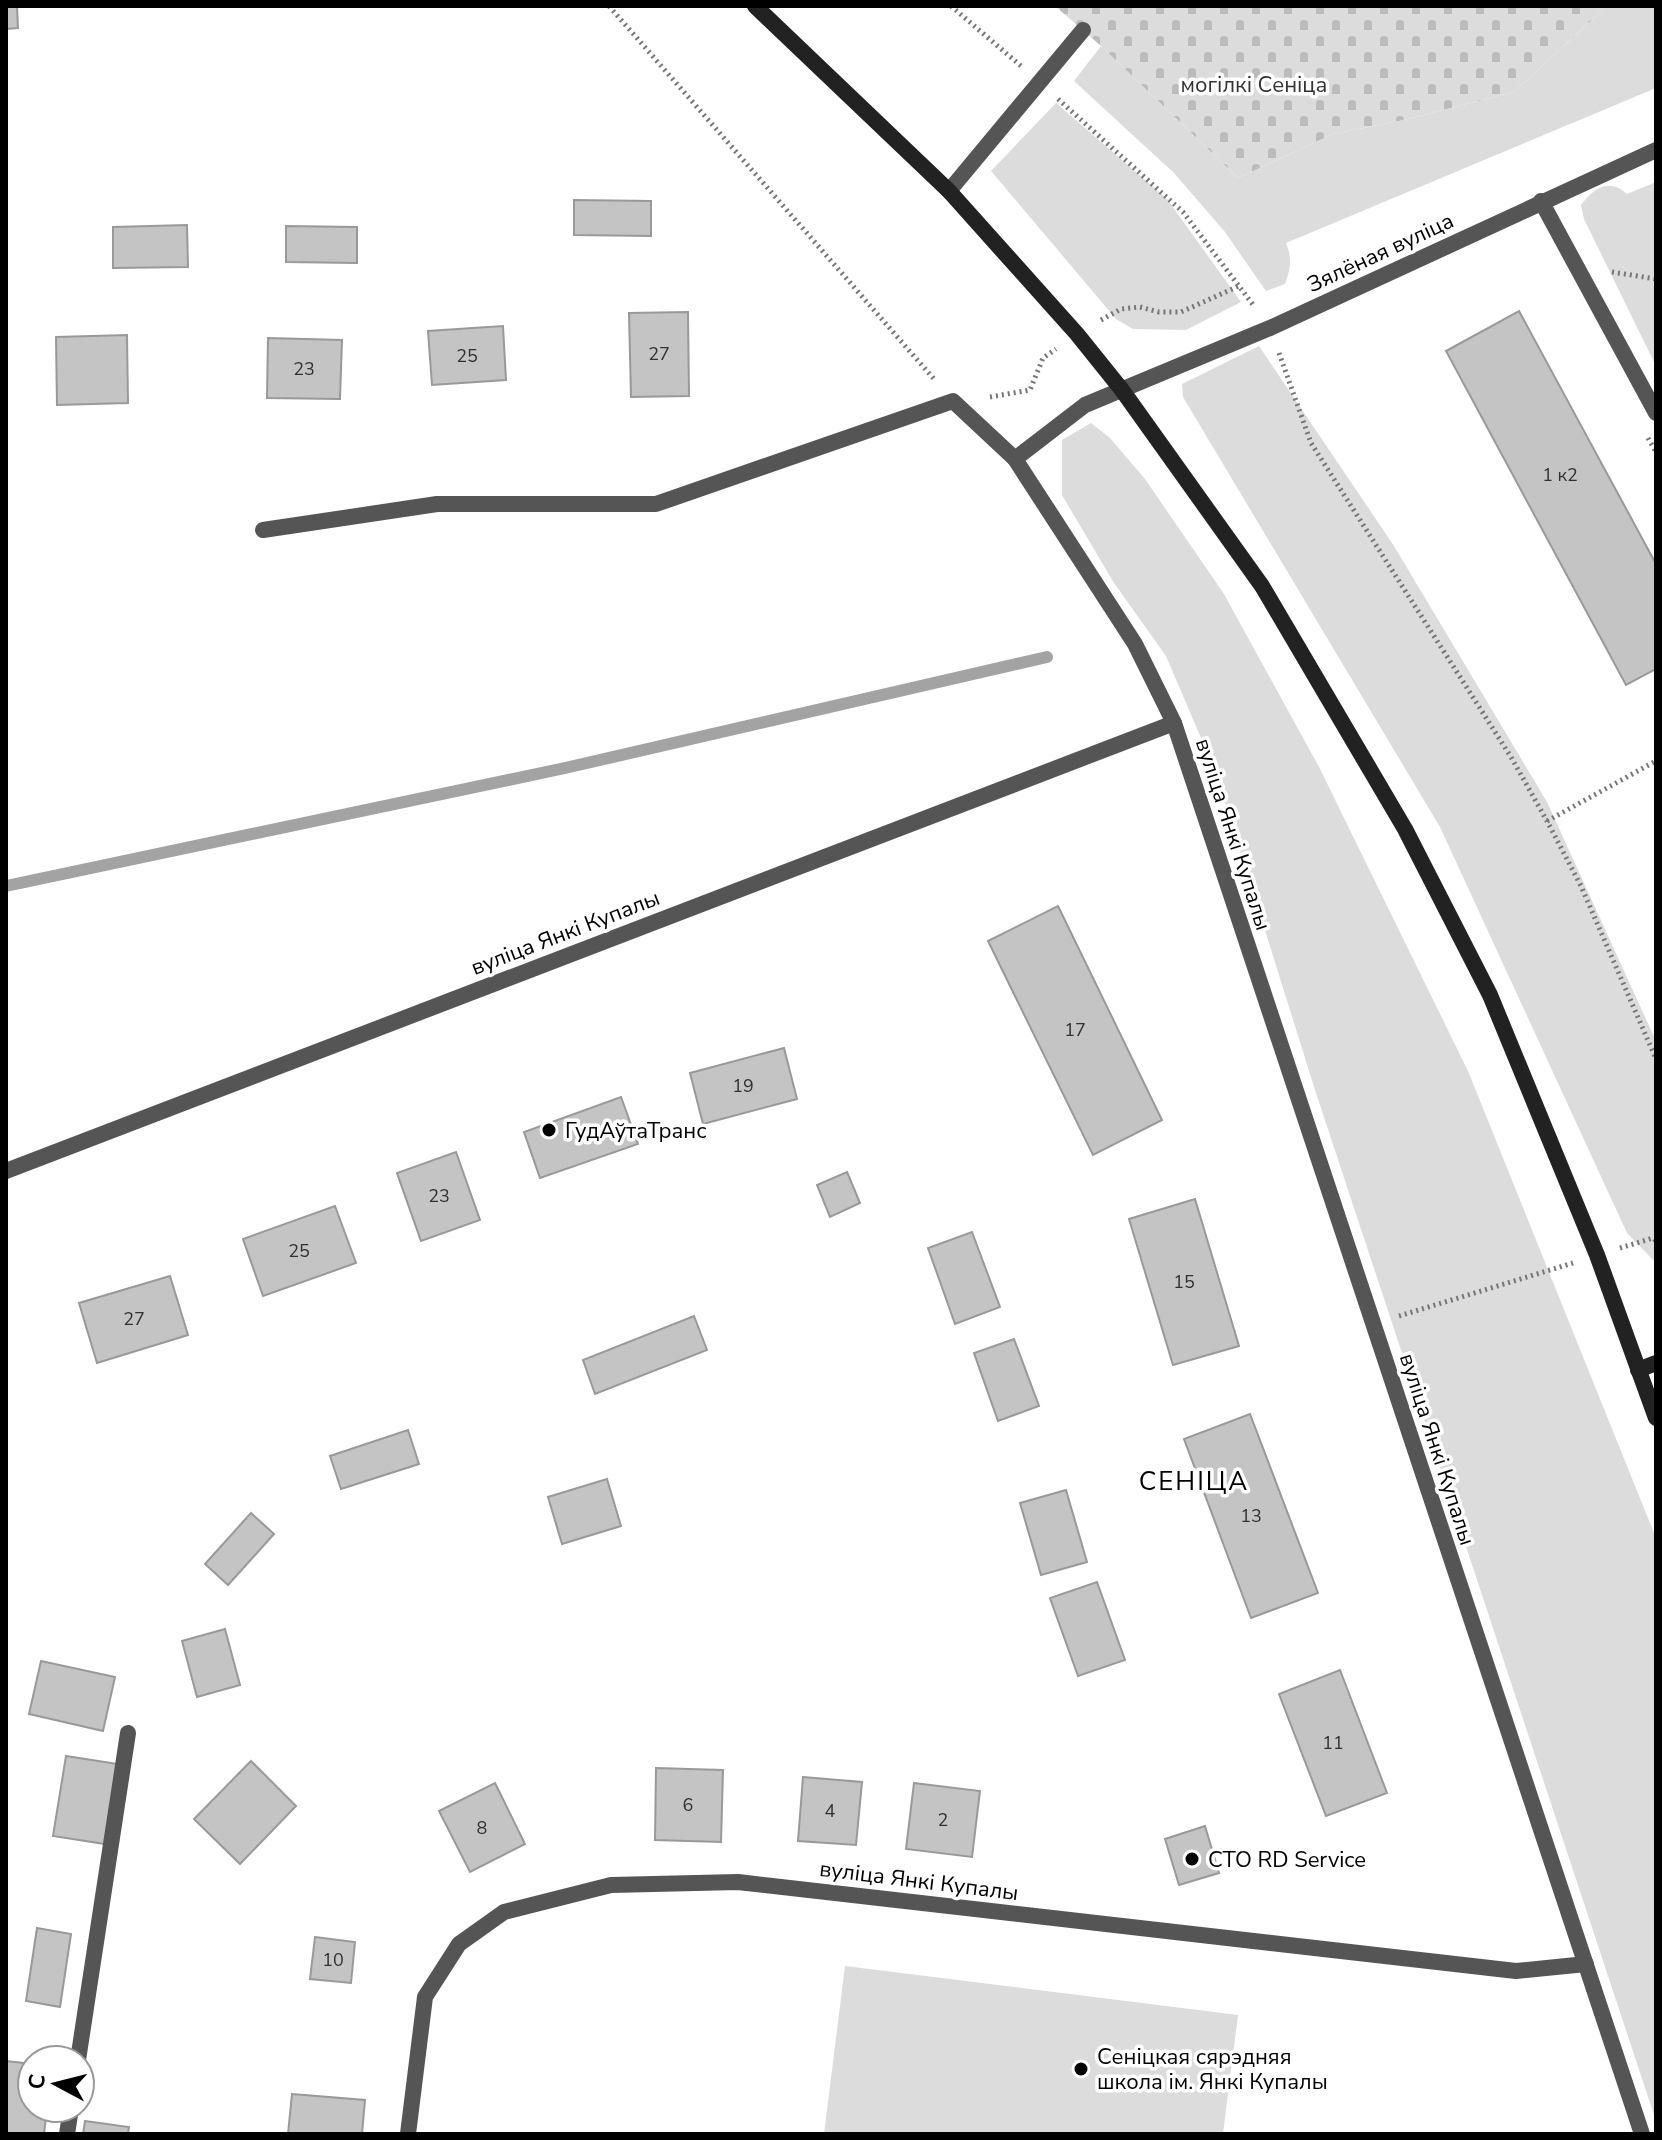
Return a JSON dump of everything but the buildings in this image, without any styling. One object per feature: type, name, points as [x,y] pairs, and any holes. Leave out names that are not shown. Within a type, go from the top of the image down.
[{"type":"street","points":[[755,6],[949,191],[1077,334],[1122,390],[1262,586],[1405,829],[1490,995],[1597,1255],[1656,1418]]},
{"type":"street","points":[[949,191],[1083,30]]},
{"type":"street","name":"Зялёная вуліца","points":[[1015,459],[1085,405],[1270,328],[1656,150]]},
{"type":"street","points":[[1541,201],[1656,413]]},
{"type":"street","points":[[263,530],[437,504],[656,504],[953,401],[1015,459],[1135,644],[1174,723]]},
{"type":"street","name":"вуліца Янкі Купалы","points":[[6,1171],[1174,723],[1642,2134]]},
{"type":"street","points":[[1638,1370],[1656,1363]]},
{"type":"street","points":[[80,2044],[128,1733]]},
{"type":"street","name":"вуліца Янкі Купалы","points":[[408,2134],[425,1997],[459,1944],[504,1912],[611,1885],[738,1882],[1516,1971],[1586,1964]]},
{"type":"path","points":[[609,6],[953,401]]},
{"type":"path","points":[[951,6],[1183,212],[1270,328],[1311,443],[1511,757],[1547,821],[1581,886],[1656,1059]]},
{"type":"path","points":[[1576,267],[1656,279]]},
{"type":"path","points":[[1547,821],[1656,761]]},
{"type":"path","points":[[1374,1324],[1653,1238],[1656,1241]]},
{"type":"green space","name":"могілкі Сеніца","points":[[1055,6],[1607,6],[1514,92],[1333,134],[1238,178]]},
{"type":"green space","points":[[1607,6],[1656,6],[1656,88],[1286,243],[1290,263],[1285,284],[1266,291],[1225,232],[1174,173],[1074,81],[1101,46],[1238,178],[1333,134],[1514,92]]},
{"type":"green space","points":[[1056,103],[1167,199],[1241,302],[1186,330],[1133,329],[1116,319],[991,171]]},
{"type":"green space","points":[[1656,182],[1656,366],[1584,219],[1581,205],[1601,187],[1613,186],[1627,194]]},
{"type":"green space","points":[[1259,346],[1394,546],[1547,802],[1656,1041],[1656,1263],[1627,1233],[1440,827],[1183,397],[1182,384]]},
{"type":"green space","points":[[1091,423],[1110,438],[1145,479],[1224,594],[1319,767],[1468,1071],[1656,1538],[1656,2121],[1316,1093],[1215,771],[1166,656],[1114,583],[1062,495],[1062,440]]},
{"type":"green space","points":[[845,1966],[1238,2015],[1223,2134],[824,2134]]},
{"type":"waterway","points":[[6,886],[565,768],[1047,657]]},
{"type":"place","name":"ГудАўтаТранс","points":[[549,1130]]},
{"type":"place","name":"СТО RD Service","points":[[1192,1859]]},
{"type":"place","name":"Сеніцкая сярэдняя школа ім. Янкі Купалы","points":[[1081,2069]]},
{"type":"district","name":"СЕНІЦА","points":[[1194,1481]]}]
